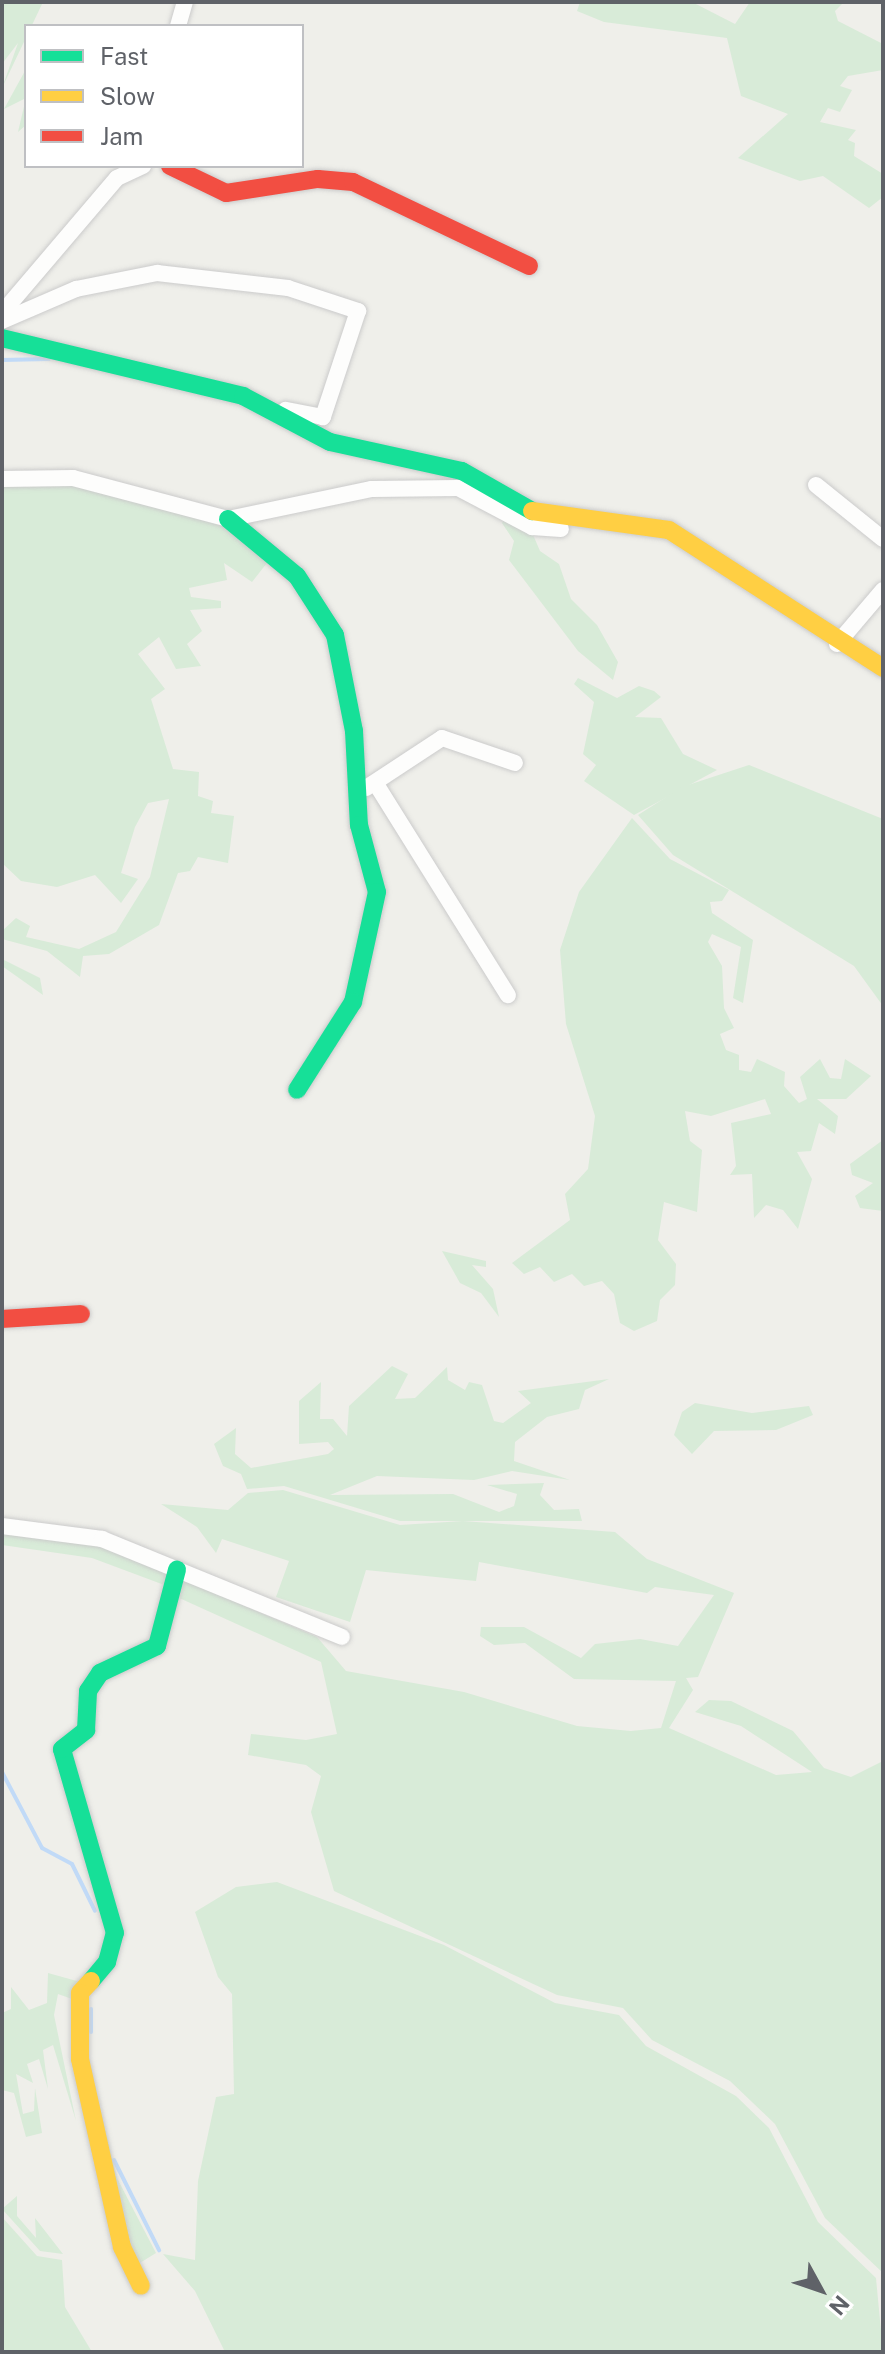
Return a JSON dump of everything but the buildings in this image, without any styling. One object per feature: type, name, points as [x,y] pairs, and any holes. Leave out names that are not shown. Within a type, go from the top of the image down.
[{"type":"street","points":[[179,24],[185,2]]},
{"type":"street","points":[[2,313],[117,178],[139,168]]},
{"type":"street","points":[[174,168],[226,193],[318,179],[353,182],[529,266]]},
{"type":"street","points":[[2,321],[76,289],[157,273],[288,288],[358,311],[323,417],[2,338]]},
{"type":"street","points":[[243,396],[330,442],[462,471],[527,513],[583,525]]},
{"type":"street","points":[[2,479],[31,473],[84,480],[228,519],[297,576],[335,635],[358,792],[377,892],[353,1002],[297,1090]]},
{"type":"street","points":[[816,485],[883,539]]},
{"type":"street","points":[[228,519],[372,489],[438,488],[470,491],[532,527],[583,525],[669,530],[837,644],[883,668]]},
{"type":"street","points":[[837,644],[883,590]]},
{"type":"street","points":[[358,792],[376,784],[442,738],[515,763]]},
{"type":"street","points":[[376,784],[508,995]]},
{"type":"street","points":[[2,1319],[81,1314]]},
{"type":"street","points":[[2,1526],[102,1539],[174,1584],[342,1637]]},
{"type":"street","points":[[141,2286],[122,2247],[80,2059],[80,1993],[103,1969],[115,1933],[62,1749],[86,1730],[86,1699],[100,1673],[157,1646],[174,1584]]},
{"type":"green space","points":[[2,2],[43,2],[33,24],[24,24],[24,42],[2,88],[18,43],[2,64]]},
{"type":"green space","points":[[580,2],[692,2],[735,24],[750,2],[844,2],[835,11],[838,21],[883,44],[883,70],[848,76],[840,86],[852,90],[840,112],[828,108],[820,122],[856,130],[848,140],[855,143],[854,156],[883,174],[883,197],[869,208],[823,176],[800,181],[738,158],[788,114],[741,96],[727,38],[604,22],[577,11]]},
{"type":"green space","points":[[24,73],[24,99],[4,109]]},
{"type":"green space","points":[[24,106],[24,127],[18,132]]},
{"type":"green space","points":[[17,478],[117,491],[222,526],[270,559],[252,582],[224,563],[227,580],[189,588],[191,597],[221,601],[221,608],[190,610],[202,631],[187,644],[201,666],[176,669],[159,637],[138,654],[165,689],[151,699],[173,769],[199,772],[198,796],[213,801],[211,813],[234,816],[228,863],[198,857],[190,871],[178,873],[159,925],[109,954],[83,956],[80,977],[47,951],[2,939],[2,931],[16,918],[30,926],[26,937],[79,949],[116,932],[150,877],[169,799],[148,803],[135,827],[121,873],[138,879],[121,903],[95,875],[57,887],[21,881],[2,863],[2,482]]},
{"type":"green space","points":[[507,517],[531,530],[540,551],[559,564],[571,599],[597,625],[618,662],[613,680],[578,651],[509,560],[514,541],[502,523]]},
{"type":"green space","points":[[578,678],[617,698],[639,686],[654,691],[661,697],[635,717],[661,718],[683,754],[717,770],[634,815],[584,781],[596,765],[583,754],[594,702],[574,684]]},
{"type":"green space","points":[[749,765],[883,819],[883,1006],[854,966],[673,855],[638,815],[682,787]]},
{"type":"green space","points":[[632,818],[670,859],[729,890],[722,901],[710,902],[712,913],[753,940],[743,1003],[733,998],[741,947],[712,934],[708,942],[722,966],[724,1008],[734,1028],[720,1034],[726,1050],[739,1055],[739,1070],[751,1072],[757,1059],[785,1072],[784,1086],[799,1103],[807,1099],[800,1077],[820,1059],[830,1078],[841,1079],[845,1059],[871,1076],[846,1099],[817,1099],[838,1116],[835,1134],[819,1123],[811,1151],[797,1152],[812,1179],[798,1229],[783,1210],[766,1205],[754,1218],[752,1174],[730,1175],[736,1166],[731,1123],[771,1114],[765,1099],[711,1116],[685,1111],[690,1141],[702,1150],[697,1212],[664,1202],[658,1240],[676,1264],[675,1285],[660,1300],[657,1321],[634,1331],[620,1323],[614,1294],[602,1281],[584,1286],[572,1274],[554,1282],[540,1267],[524,1274],[512,1263],[570,1220],[565,1194],[588,1169],[595,1116],[566,1024],[560,950],[579,892]]},
{"type":"green space","points":[[2,959],[40,978],[43,995],[2,966]]},
{"type":"green space","points":[[883,1140],[883,1211],[860,1208],[855,1196],[873,1183],[852,1175],[850,1164]]},
{"type":"green space","points":[[442,1251],[486,1261],[486,1267],[472,1265],[493,1289],[499,1317],[481,1293],[460,1283]]},
{"type":"green space","points":[[392,1366],[408,1374],[395,1399],[415,1398],[447,1367],[448,1380],[465,1390],[469,1382],[482,1385],[494,1421],[503,1423],[531,1403],[518,1391],[609,1379],[585,1390],[579,1409],[547,1417],[515,1442],[514,1461],[570,1480],[512,1471],[474,1480],[377,1476],[330,1495],[453,1494],[499,1512],[514,1506],[517,1494],[487,1485],[544,1483],[540,1495],[554,1510],[579,1509],[582,1521],[400,1521],[284,1486],[247,1489],[241,1474],[223,1466],[214,1444],[236,1428],[235,1454],[251,1468],[328,1454],[334,1449],[328,1442],[299,1444],[299,1401],[321,1382],[320,1419],[333,1419],[347,1436],[349,1406]]},
{"type":"green space","points":[[695,1403],[752,1413],[809,1406],[813,1415],[776,1430],[714,1431],[692,1454],[674,1435],[682,1412]]},
{"type":"green space","points":[[283,1490],[400,1525],[463,1521],[615,1532],[647,1559],[734,1593],[698,1677],[686,1678],[693,1690],[669,1728],[776,1775],[812,1772],[741,1726],[695,1712],[709,1700],[731,1701],[793,1731],[824,1768],[851,1777],[883,1761],[883,2273],[825,2218],[775,2124],[730,2081],[652,2040],[623,2008],[557,1995],[334,1891],[311,1812],[321,1776],[306,1765],[248,1755],[251,1734],[306,1740],[337,1734],[321,1662],[177,1597],[177,1577],[317,1637],[346,1671],[464,1692],[577,1726],[631,1731],[661,1728],[676,1681],[574,1679],[525,1643],[494,1645],[480,1636],[481,1627],[524,1627],[581,1658],[595,1644],[640,1639],[678,1646],[714,1595],[655,1587],[647,1593],[479,1562],[476,1581],[366,1570],[350,1622],[276,1597],[289,1561],[222,1539],[216,1553],[197,1527],[161,1504],[228,1510],[248,1493]]},
{"type":"green space","points":[[2,1530],[90,1543],[168,1569],[167,1586],[92,1558],[2,1545]]},
{"type":"green space","points":[[277,1882],[444,1945],[555,2003],[619,2015],[646,2046],[736,2096],[769,2128],[818,2222],[876,2278],[883,2352],[225,2352],[195,2291],[163,2254],[195,2260],[198,2181],[216,2097],[234,2094],[232,1994],[218,1977],[195,1912],[236,1887]]},
{"type":"green space","points":[[48,1973],[84,1983],[75,2000],[58,1994],[54,2015],[76,2121],[53,2045],[43,2050],[48,2089],[39,2059],[27,2064],[33,2083],[16,2074],[23,2114],[34,2111],[35,2088],[42,2133],[26,2137],[14,2093],[2,2090],[2,2013],[11,2009],[11,1987],[29,2010],[47,2003]]},
{"type":"green space","points":[[84,2041],[117,2178],[156,2253],[135,2266],[90,2100]]},
{"type":"green space","points":[[17,2196],[17,2216],[36,2238],[35,2218],[63,2254],[40,2251],[2,2209]]},
{"type":"green space","points":[[2,2217],[37,2256],[62,2260],[65,2307],[92,2352],[2,2352]]},
{"type":"waterway","points":[[2,360],[49,359]]},
{"type":"waterway","points":[[2,1772],[42,1848],[72,1864],[95,1911]]},
{"type":"waterway","points":[[91,2009],[91,2032]]},
{"type":"waterway","points":[[114,2160],[159,2250]]},
{"type":"traffic: fast","points":[[2,338],[243,396],[330,442],[462,471],[532,511]]},
{"type":"traffic: fast","points":[[228,519],[297,576],[335,635],[354,731],[359,825],[377,892],[353,1002],[297,1090]]},
{"type":"traffic: fast","points":[[91,1981],[107,1962],[115,1933],[62,1749],[86,1730],[88,1691],[100,1673],[157,1646],[177,1570]]},
{"type":"traffic: slow","points":[[532,511],[669,530],[883,668]]},
{"type":"traffic: slow","points":[[91,1981],[80,1993],[80,2059],[122,2247],[141,2286]]},
{"type":"traffic: jam","points":[[174,168],[226,193],[318,179],[353,182],[529,266]]},
{"type":"traffic: jam","points":[[2,1319],[81,1314]]}]
